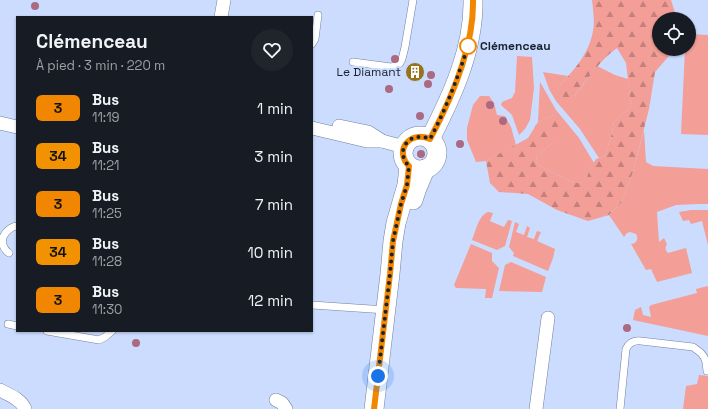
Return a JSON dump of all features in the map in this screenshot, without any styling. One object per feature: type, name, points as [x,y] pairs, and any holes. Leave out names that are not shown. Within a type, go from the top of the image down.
[{"type":"main road","points":[[430,139],[442,116],[468,46],[473,13],[473,0]]},
{"type":"main road","points":[[424,136],[430,139],[436,146],[437,154],[432,165],[417,168],[406,163],[403,157],[404,147],[411,138],[424,136]]},
{"type":"main road","points":[[374,409],[393,241],[397,218],[407,185],[417,168]]},
{"type":"main road","points":[[387,409],[407,224],[417,188],[417,168]]},
{"type":"street","points":[[221,16],[224,0]]},
{"type":"street","points":[[313,120],[368,132],[382,141]]},
{"type":"street","points":[[0,123],[16,127]]},
{"type":"street","points":[[313,128],[367,141],[382,141],[404,147]]},
{"type":"street","points":[[536,409],[548,318]]},
{"type":"street","points":[[0,390],[15,398],[24,406],[25,409]]},
{"type":"street","points":[[276,400],[282,403],[286,409]]},
{"type":"lane","points":[[353,62],[391,66],[400,62],[405,47],[413,0]]},
{"type":"lane","points":[[313,42],[315,39],[318,15]]},
{"type":"lane","points":[[9,253],[3,247],[1,240],[5,233],[16,226]]},
{"type":"lane","points":[[313,305],[386,310]]},
{"type":"lane","points":[[8,324],[16,326]]},
{"type":"lane","points":[[53,332],[99,340],[111,332]]},
{"type":"lane","points":[[620,409],[626,349],[634,341],[693,347],[704,357],[707,371]]},
{"type":"green space","points":[[592,0],[671,0],[675,12],[652,12],[652,56],[669,56],[655,72],[649,109],[633,172],[622,202],[609,215],[588,221],[557,210],[528,194],[499,192],[490,183],[486,161],[528,138],[538,122],[554,115],[561,124],[553,142],[536,157],[538,165],[574,183],[586,183],[589,170],[596,159],[605,156],[614,122],[631,106],[626,63],[617,48],[599,64],[574,96],[563,98],[559,86],[575,68],[588,47],[594,27]]},
{"type":"green space","points":[[696,34],[708,35],[708,135],[681,134],[685,56],[696,56]]},
{"type":"green space","points":[[517,56],[532,57],[534,88],[530,120],[525,129],[519,135],[512,115],[501,105],[502,102],[512,98],[515,92]]},
{"type":"green space","points":[[597,66],[615,75],[628,79],[631,106],[614,122],[605,156],[599,158],[580,129],[556,101],[549,89],[543,72],[568,76],[559,86],[574,96]]},
{"type":"green space","points":[[540,82],[556,110],[579,138],[594,163],[589,170],[587,183],[574,183],[538,165],[536,157],[553,142],[554,115],[538,122]]},
{"type":"green space","points":[[480,96],[489,96],[494,103],[497,115],[505,116],[511,127],[516,145],[486,161],[476,162],[467,140],[467,128],[473,105]]},
{"type":"green space","points":[[644,130],[646,162],[653,166],[708,169],[708,204],[676,205],[657,212],[659,242],[664,238],[667,244],[666,251],[668,253],[686,248],[692,273],[657,282],[651,269],[646,270],[631,244],[636,241],[636,234],[630,232],[624,237],[609,215],[622,202],[633,172]]},
{"type":"green space","points":[[708,210],[708,245],[702,221],[691,224],[689,220],[683,221],[679,212]]},
{"type":"green space","points":[[488,212],[493,213],[490,221],[504,227],[508,220],[512,221],[505,246],[497,250],[472,240],[480,220]]},
{"type":"green space","points":[[515,222],[519,224],[516,232],[524,235],[527,226],[530,228],[527,237],[534,239],[537,231],[541,232],[537,241],[555,249],[548,271],[513,256],[514,253],[509,247]]},
{"type":"green space","points":[[471,244],[492,253],[492,261],[499,268],[492,298],[485,298],[486,289],[456,288],[454,285]]},
{"type":"green space","points":[[511,262],[546,277],[542,292],[499,291],[505,265]]},
{"type":"green space","points":[[708,286],[708,336],[633,320],[635,310],[641,307],[643,315],[651,317],[649,307],[651,305],[697,293],[696,289]]},
{"type":"green space","points":[[699,375],[708,376],[708,409],[683,409],[686,386],[697,384]]},
{"type":"bus line","name":"3","points":[[374,409],[393,241],[396,222],[407,185],[409,166],[403,157],[404,147],[411,138],[417,136],[424,136],[430,139],[442,116],[468,46],[473,13],[473,0]]},
{"type":"place","name":"Clémenceau","points":[[468,46]]},
{"type":"place","name":"Le Diamant","points":[[415,72]]},
{"type":"route","points":[[378,376],[393,241],[396,222],[407,185],[409,166],[403,157],[404,147],[411,138],[417,136],[424,136],[430,139],[442,116],[468,46]]}]
